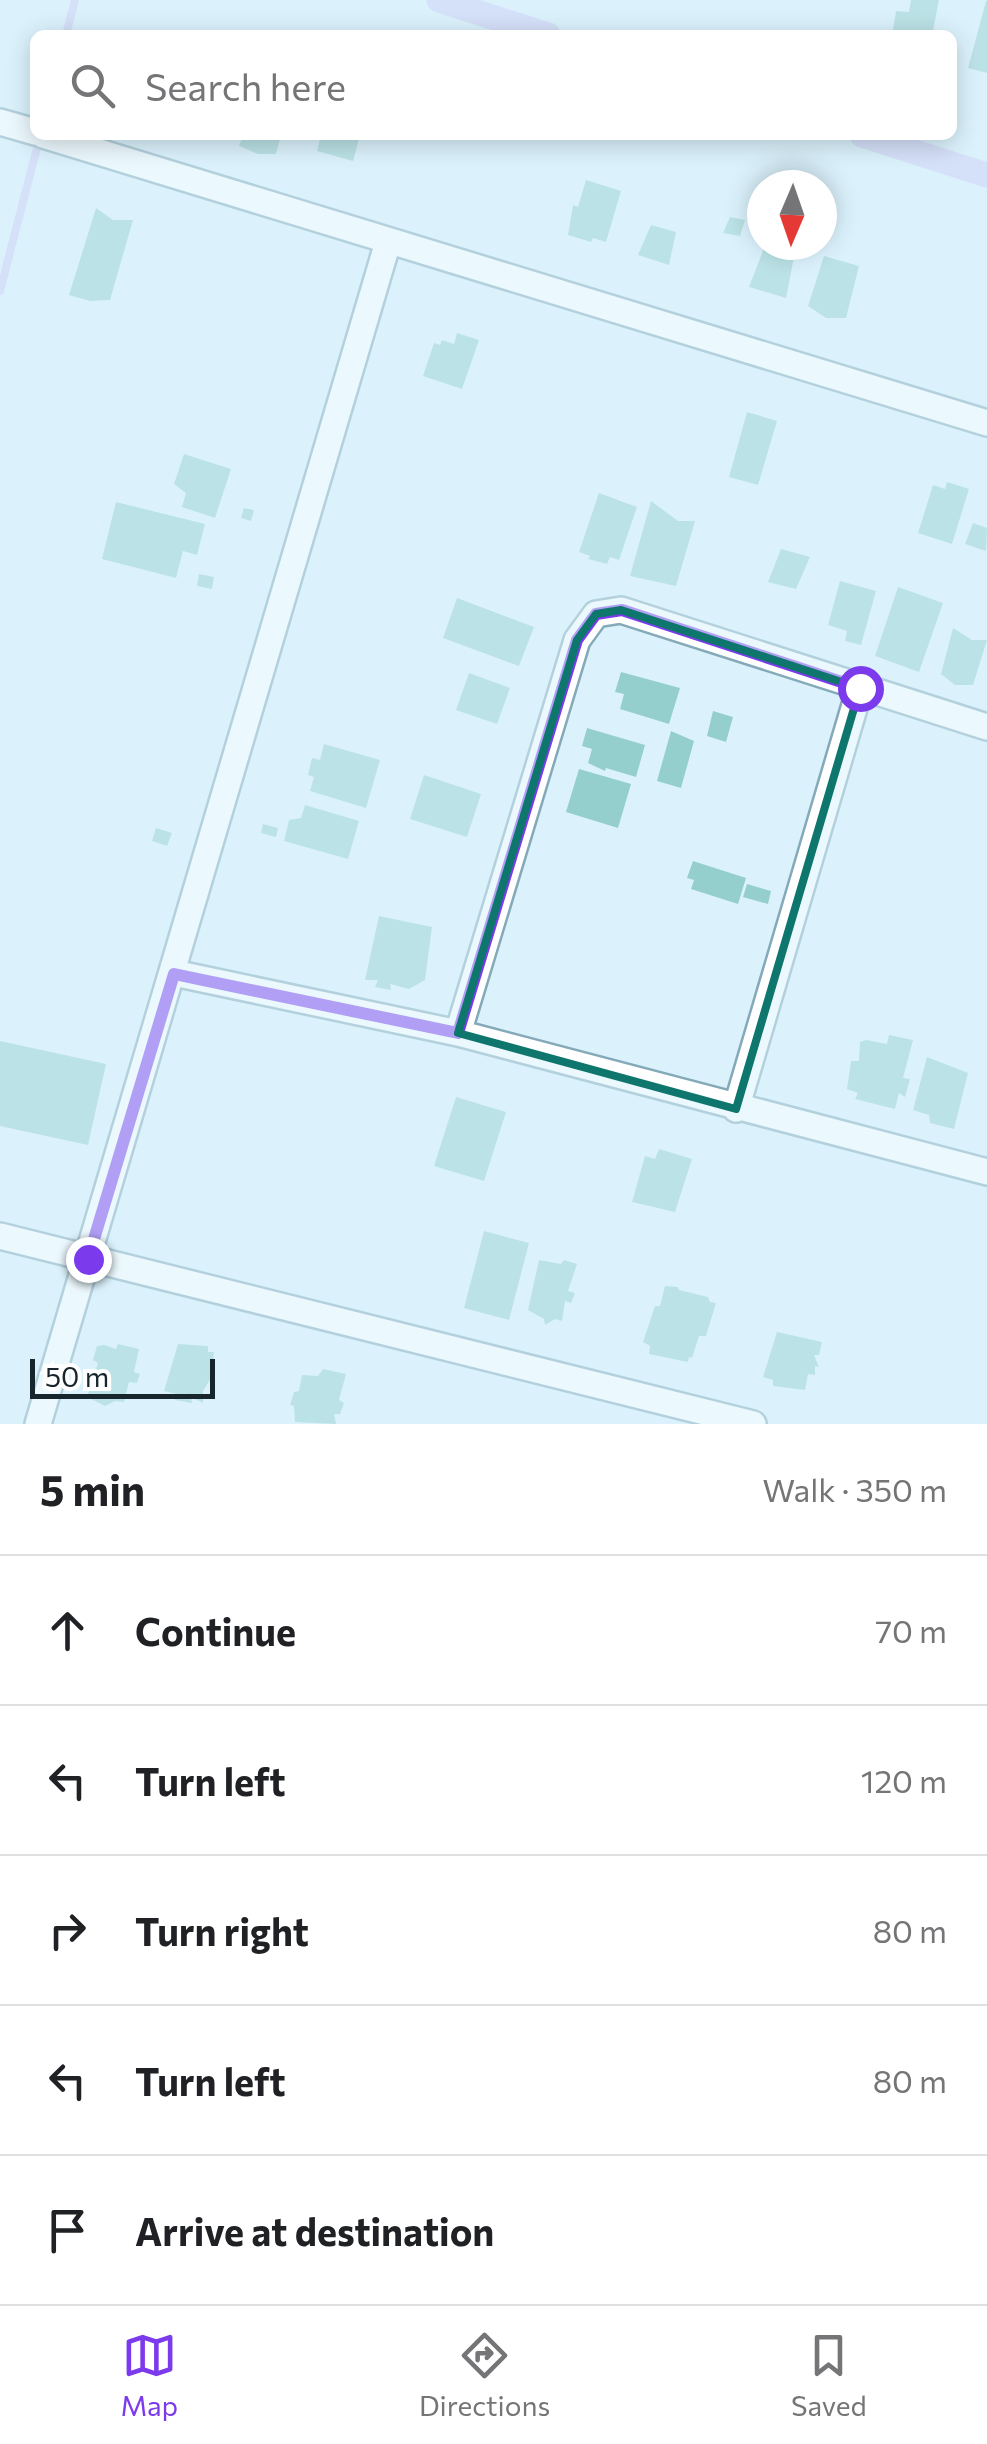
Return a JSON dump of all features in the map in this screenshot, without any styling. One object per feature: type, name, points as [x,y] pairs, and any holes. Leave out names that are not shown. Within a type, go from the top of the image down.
[{"type":"street","points":[[0,122],[30,131]]},
{"type":"street","points":[[59,140],[987,423]]},
{"type":"street","points":[[38,1424],[388,242]]},
{"type":"street","points":[[458,1033],[577,640],[596,614],[622,610],[987,727]]},
{"type":"street","points":[[736,1109],[860,688]]},
{"type":"street","points":[[174,974],[458,1033],[987,1172]]},
{"type":"street","points":[[0,1236],[752,1424]]},
{"type":"highlighted area","points":[[621,610],[860,688],[736,1109],[458,1033],[577,640],[596,614]]},
{"type":"building","points":[[911,0],[939,0],[933,30],[893,30],[896,11],[909,12]]},
{"type":"building","points":[[987,1],[987,73],[968,68]]},
{"type":"building","points":[[241,140],[280,140],[276,154],[258,154],[239,146]]},
{"type":"building","points":[[320,140],[359,140],[353,161],[317,151]]},
{"type":"building","points":[[586,180],[621,191],[606,242],[568,235],[573,205],[578,207]]},
{"type":"building","points":[[96,208],[113,220],[133,220],[110,300],[90,301],[69,295]]},
{"type":"building","points":[[730,217],[745,220],[740,236],[723,233]]},
{"type":"building","points":[[651,225],[676,232],[669,265],[638,255]]},
{"type":"building","points":[[759,260],[793,260],[786,298],[749,287]]},
{"type":"building","points":[[823,260],[859,266],[846,318],[826,318],[808,306]]},
{"type":"building","points":[[457,333],[479,340],[462,389],[423,376],[434,343],[440,345],[442,340],[454,344]]},
{"type":"building","points":[[747,412],[777,421],[758,485],[729,477]]},
{"type":"building","points":[[184,454],[231,469],[215,518],[182,507],[186,493],[174,484]]},
{"type":"building","points":[[947,482],[969,489],[952,544],[918,533],[933,485],[945,489]]},
{"type":"building","points":[[599,493],[637,507],[619,560],[610,557],[607,564],[579,552]]},
{"type":"building","points":[[651,501],[678,521],[695,521],[676,586],[630,576]]},
{"type":"building","points":[[116,502],[205,524],[197,555],[183,551],[176,578],[102,559]]},
{"type":"building","points":[[244,508],[254,510],[251,521],[241,518]]},
{"type":"building","points":[[973,523],[987,528],[986,551],[965,544]]},
{"type":"building","points":[[781,549],[810,557],[796,589],[768,582]]},
{"type":"building","points":[[199,574],[214,577],[212,589],[197,586]]},
{"type":"building","points":[[840,581],[876,591],[861,645],[845,641],[847,631],[828,625]]},
{"type":"building","points":[[898,587],[943,603],[919,672],[875,656]]},
{"type":"building","points":[[457,598],[534,627],[519,666],[443,638]]},
{"type":"building","points":[[953,628],[972,640],[987,640],[973,685],[955,685],[941,674]]},
{"type":"building","points":[[621,672],[680,688],[669,724],[620,709],[624,694],[615,692]]},
{"type":"building","points":[[469,673],[510,688],[497,724],[456,710]]},
{"type":"building","points":[[713,711],[733,717],[726,742],[707,736]]},
{"type":"building","points":[[587,728],[645,745],[636,777],[588,763],[592,749],[582,746]]},
{"type":"building","points":[[671,731],[694,741],[681,788],[657,781]]},
{"type":"building","points":[[324,744],[380,760],[366,808],[310,791],[314,777],[308,775],[312,758],[320,760]]},
{"type":"building","points":[[579,769],[631,784],[618,828],[566,812]]},
{"type":"building","points":[[424,775],[481,794],[467,837],[410,819]]},
{"type":"building","points":[[305,805],[359,821],[348,859],[284,841],[289,820],[301,818]]},
{"type":"building","points":[[263,824],[278,828],[276,837],[261,833]]},
{"type":"building","points":[[156,828],[172,833],[167,846],[152,841]]},
{"type":"building","points":[[693,861],[746,878],[738,904],[691,889],[694,880],[687,878]]},
{"type":"building","points":[[747,884],[771,891],[768,904],[743,897]]},
{"type":"building","points":[[379,916],[432,927],[425,980],[409,989],[390,984],[391,990],[375,987],[378,980],[365,980]]},
{"type":"building","points":[[889,1035],[913,1040],[903,1078],[910,1079],[905,1097],[899,1093],[895,1109],[855,1099],[858,1093],[847,1089],[851,1061],[859,1061],[860,1042],[887,1044]]},
{"type":"building","points":[[0,1041],[106,1064],[88,1145],[0,1126]]},
{"type":"building","points":[[927,1057],[968,1073],[954,1129],[930,1123],[929,1115],[913,1110]]},
{"type":"building","points":[[456,1097],[506,1112],[484,1181],[434,1166]]},
{"type":"building","points":[[659,1149],[692,1159],[675,1212],[632,1202],[645,1156],[655,1159]]},
{"type":"building","points":[[484,1231],[529,1243],[509,1320],[464,1308]]},
{"type":"building","points":[[539,1260],[577,1264],[568,1291],[575,1293],[571,1303],[565,1301],[562,1321],[555,1319],[545,1325],[544,1319],[528,1310]]},
{"type":"building","points":[[665,1286],[708,1297],[716,1303],[706,1336],[699,1336],[688,1362],[649,1354],[650,1346],[643,1342]]},
{"type":"building","points":[[777,1332],[822,1342],[819,1355],[814,1355],[819,1367],[815,1366],[815,1375],[808,1374],[805,1390],[773,1386],[773,1380],[763,1377]]},
{"type":"building","points":[[118,1344],[139,1349],[134,1372],[140,1374],[137,1383],[129,1382],[124,1402],[105,1406],[87,1397],[98,1363],[93,1360],[97,1346],[116,1349]]},
{"type":"building","points":[[178,1344],[208,1346],[208,1352],[214,1352],[203,1403],[191,1397],[192,1403],[175,1400],[176,1394],[164,1391]]},
{"type":"building","points":[[323,1369],[346,1374],[339,1400],[344,1403],[340,1414],[334,1414],[336,1424],[295,1422],[294,1406],[290,1405],[294,1392],[299,1391],[302,1375],[318,1376]]},
{"type":"waterway","points":[[67,30],[75,0]]},
{"type":"waterway","points":[[439,0],[532,30]]},
{"type":"waterway","points":[[0,291],[39,140]]},
{"type":"waterway","points":[[878,140],[987,175]]},
{"type":"route","points":[[88,1259],[174,974],[458,1033],[577,640],[596,614],[622,610],[860,688]]}]
